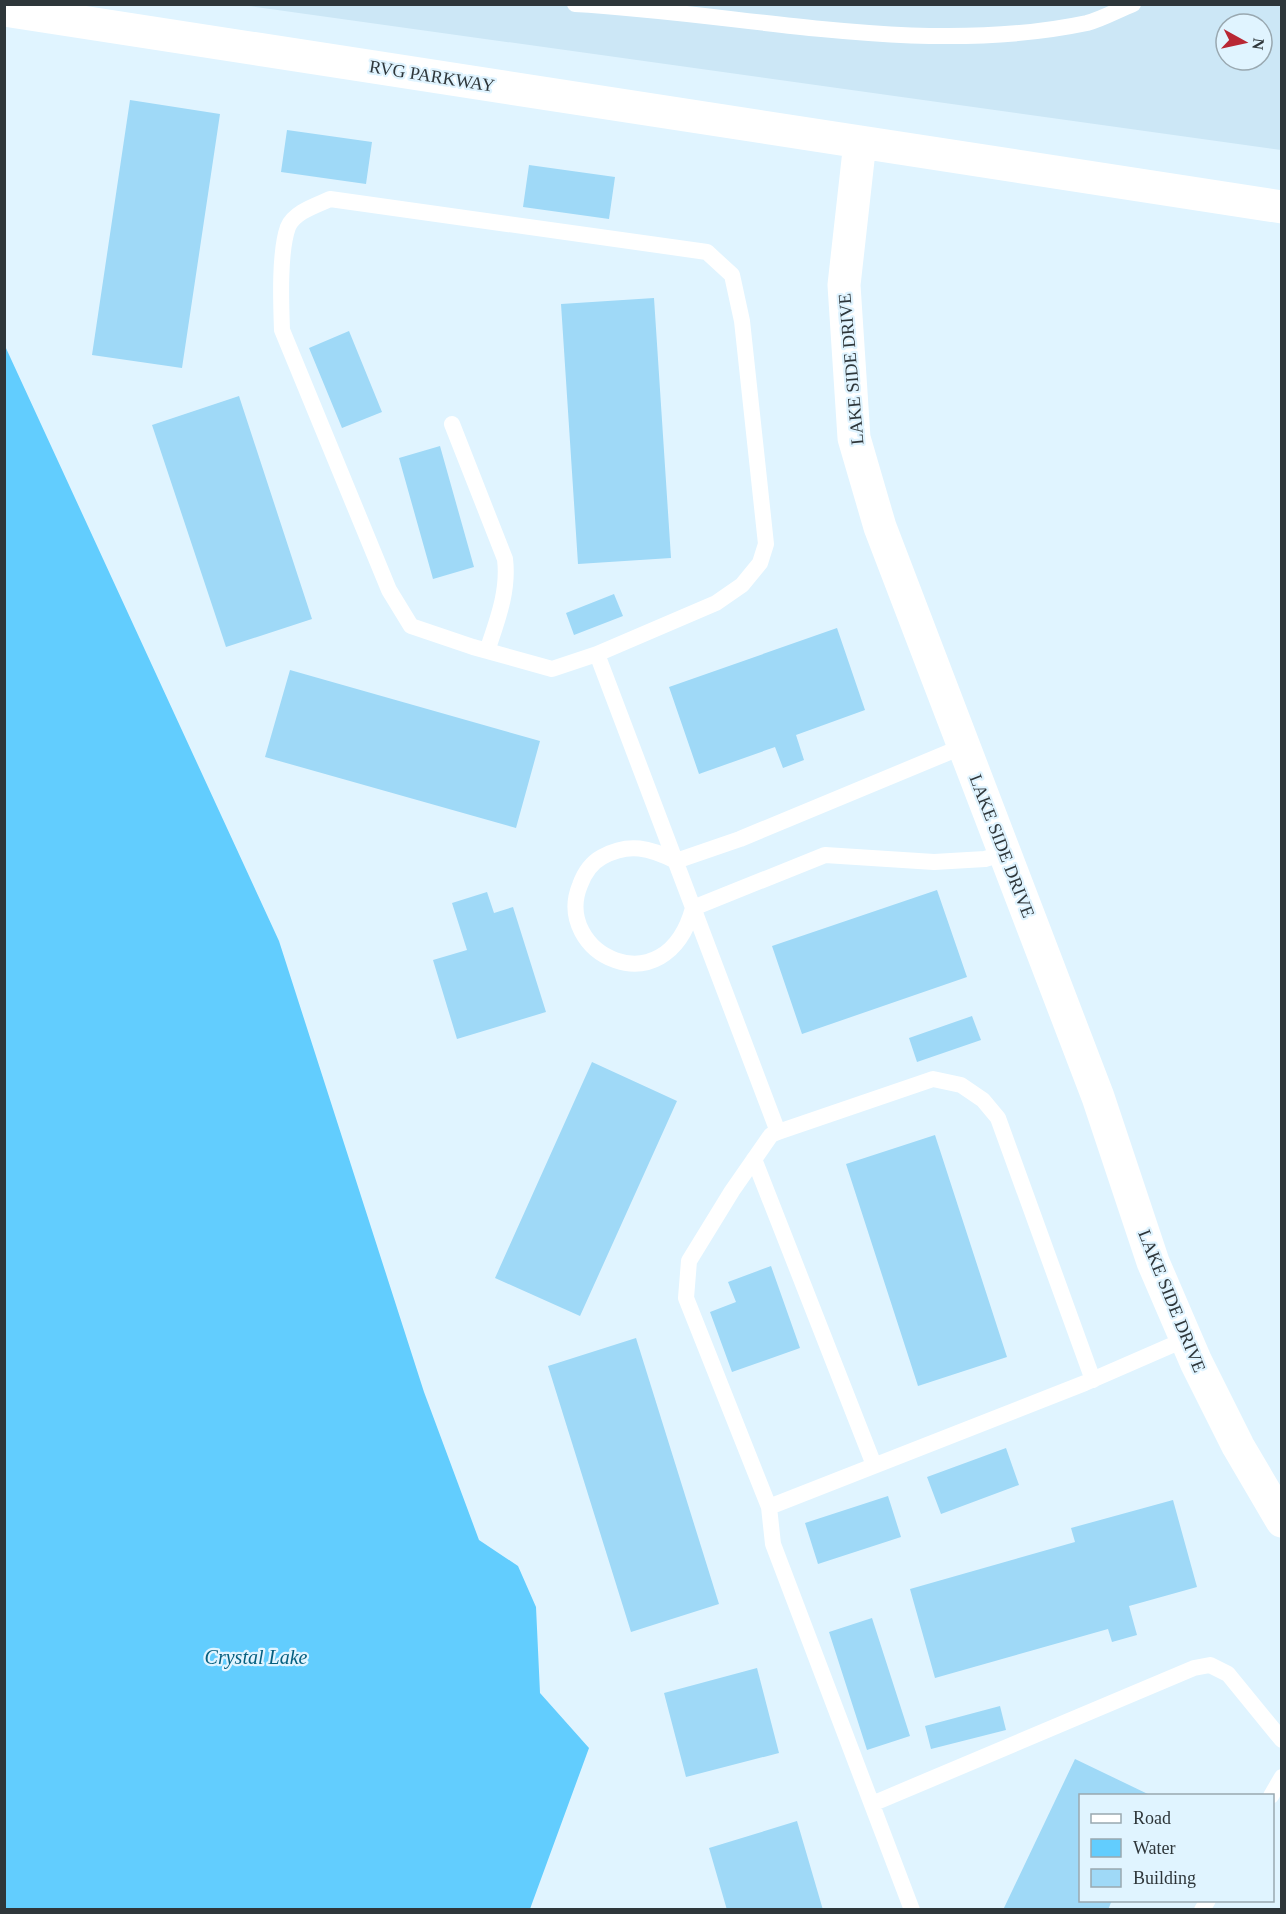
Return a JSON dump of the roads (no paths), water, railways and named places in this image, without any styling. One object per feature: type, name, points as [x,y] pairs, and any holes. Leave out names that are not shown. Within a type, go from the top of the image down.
[{"type":"street","name":"RVG PARKWAY","points":[[4,10],[1281,207]]},
{"type":"street","name":"LAKE SIDE DRIVE","points":[[860,142],[844,285],[854,438],[880,527],[1098,1097],[1153,1262],[1186,1339],[1238,1446],[1281,1521]]},
{"type":"lane","points":[[575,4],[631,6],[904,36],[990,35],[1088,22],[1133,4]]},
{"type":"lane","points":[[330,199],[707,252],[732,275],[741,321],[766,543],[760,563],[742,585],[716,603],[597,654],[552,669],[411,626],[388,590],[282,330],[280,285],[289,226],[304,211],[330,199]]},
{"type":"lane","points":[[452,424],[505,559],[507,575],[501,609],[487,651]]},
{"type":"lane","points":[[597,654],[778,1132]]},
{"type":"lane","points":[[693,908],[688,928],[678,944],[665,955],[647,963],[629,964],[610,959],[593,948],[581,931],[576,912],[577,892],[585,873],[598,859],[616,849],[636,847],[655,851],[676,861],[740,839],[964,746]]},
{"type":"lane","points":[[693,908],[825,855],[934,862],[985,859],[1005,852]]},
{"type":"lane","points":[[912,1910],[773,1544],[769,1507],[686,1298],[689,1262],[771,1135],[933,1079],[961,1084],[983,1100],[998,1118],[1093,1380]]},
{"type":"lane","points":[[754,1159],[874,1466]]},
{"type":"lane","points":[[769,1507],[1093,1380],[1186,1339]]},
{"type":"lane","points":[[872,1804],[1194,1668],[1210,1665],[1228,1674],[1281,1740]]},
{"type":"lane","points":[[1271,1794],[1281,1777]]},
{"type":"water","name":"Crystal Lake","points":[[5,346],[279,941],[424,1392],[479,1540],[518,1566],[536,1607],[540,1693],[589,1748],[530,1909],[5,1909]]}]
